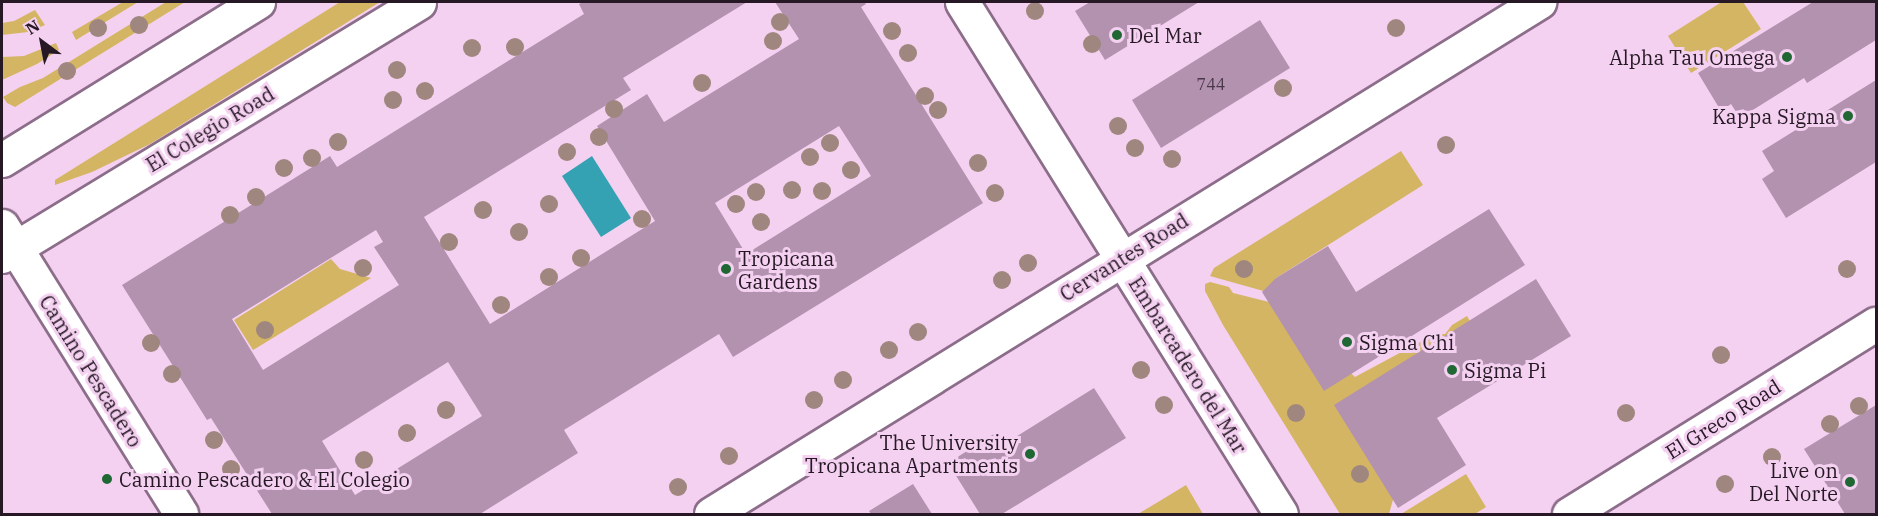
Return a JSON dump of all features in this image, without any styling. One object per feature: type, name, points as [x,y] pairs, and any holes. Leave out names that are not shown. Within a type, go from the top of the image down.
[{"type":"street","points":[[2,160],[258,2]]},
{"type":"street","name":"El Colegio Road","points":[[6,244],[418,2]]},
{"type":"street","name":"Embarcadero del Mar","points":[[962,2],[1281,514]]},
{"type":"street","name":"Cervantes Road","points":[[711,514],[1539,2]]},
{"type":"street","name":"Camino Pescadero","points":[[6,244],[181,514]]},
{"type":"street","name":"El Greco Road","points":[[1569,514],[1876,324]]},
{"type":"shaded area","points":[[123,2],[138,2],[76,40],[72,32]]},
{"type":"shaded area","points":[[166,2],[185,2],[15,107],[7,103],[3,97],[43,78]]},
{"type":"shaded area","points":[[340,2],[380,2],[150,144],[92,172],[55,185],[55,180]]},
{"type":"shaded area","points":[[1718,2],[1743,2],[1761,29],[1691,73],[1668,36],[1720,3]]},
{"type":"shaded area","points":[[35,10],[45,25],[28,32],[2,35],[2,23],[14,21]]},
{"type":"shaded area","points":[[56,43],[59,50],[37,64],[2,80],[2,57],[24,56]]},
{"type":"shaded area","points":[[1401,151],[1423,185],[1276,278],[1267,292],[1210,276],[1214,268]]},
{"type":"shaded area","points":[[331,259],[340,269],[371,278],[253,350],[234,320]]},
{"type":"shaded area","points":[[1210,282],[1229,287],[1233,293],[1281,305],[1355,377],[1435,334],[1445,334],[1452,325],[1467,316],[1476,332],[1394,496],[1389,514],[1340,514],[1223,325],[1205,291],[1205,284]]},
{"type":"shaded area","points":[[1466,474],[1486,507],[1475,514],[1401,514]]},
{"type":"shaded area","points":[[1186,485],[1203,514],[1138,514],[1163,499]]},
{"type":"water","points":[[592,156],[631,218],[601,237],[562,176]]},
{"type":"building","name":"Tropicana Gardens","points":[[583,2],[747,2],[623,78],[631,90],[424,217],[490,324],[655,221],[597,126],[647,94],[664,122],[799,39],[775,2],[864,2],[866,4],[861,7],[983,203],[733,357],[719,334],[564,430],[578,453],[480,514],[272,514],[211,418],[207,420],[122,285],[330,156],[337,167],[584,14],[579,4]],"holes":[[[839,126],[871,176],[746,254],[715,203]],[[376,230],[383,242],[374,247],[399,285],[263,370],[232,319]],[[448,362],[482,416],[355,495],[322,441]]]},
{"type":"building","name":"Del Mar","points":[[1090,2],[1199,2],[1105,60],[1075,11]]},
{"type":"building","name":"Alpha Tau Omega","points":[[1813,2],[1876,2],[1876,40],[1807,83],[1804,78],[1740,118],[1731,104],[1721,111],[1698,73]]},
{"type":"building","points":[[1260,20],[1290,68],[1161,148],[1132,100]]},
{"type":"building","name":"Kappa Sigma","points":[[1876,80],[1876,162],[1786,218],[1762,179],[1774,171],[1762,151]]},
{"type":"building","name":"Sigma Chi","points":[[1489,209],[1525,265],[1324,391],[1262,292],[1276,278],[1328,246],[1356,292]]},
{"type":"building","name":"Sigma Pi","points":[[1536,279],[1571,336],[1437,418],[1466,465],[1398,508],[1334,405]]},
{"type":"building","name":"The University Tropicana Apartments","points":[[1094,388],[1126,438],[1002,514],[980,514],[948,463],[994,434],[1001,446]]},
{"type":"building","name":"Live on Del Norte","points":[[1876,405],[1876,514],[1845,514],[1804,449]]},
{"type":"building","points":[[913,484],[932,514],[871,514],[869,511]]},
{"type":"place","name":"Del Mar","points":[[1117,35]]},
{"type":"place","name":"Alpha Tau Omega","points":[[1787,57]]},
{"type":"place","name":"Kappa Sigma","points":[[1848,116]]},
{"type":"place","name":"Tropicana Gardens","points":[[726,269]]},
{"type":"place","name":"Sigma Chi","points":[[1347,342]]},
{"type":"place","name":"Sigma Pi","points":[[1452,370]]},
{"type":"place","name":"The University Tropicana Apartments","points":[[1030,454]]},
{"type":"place","name":"Camino Pescadero & El Colegio","points":[[107,479]]},
{"type":"place","name":"Live on Del Norte","points":[[1850,482]]}]
